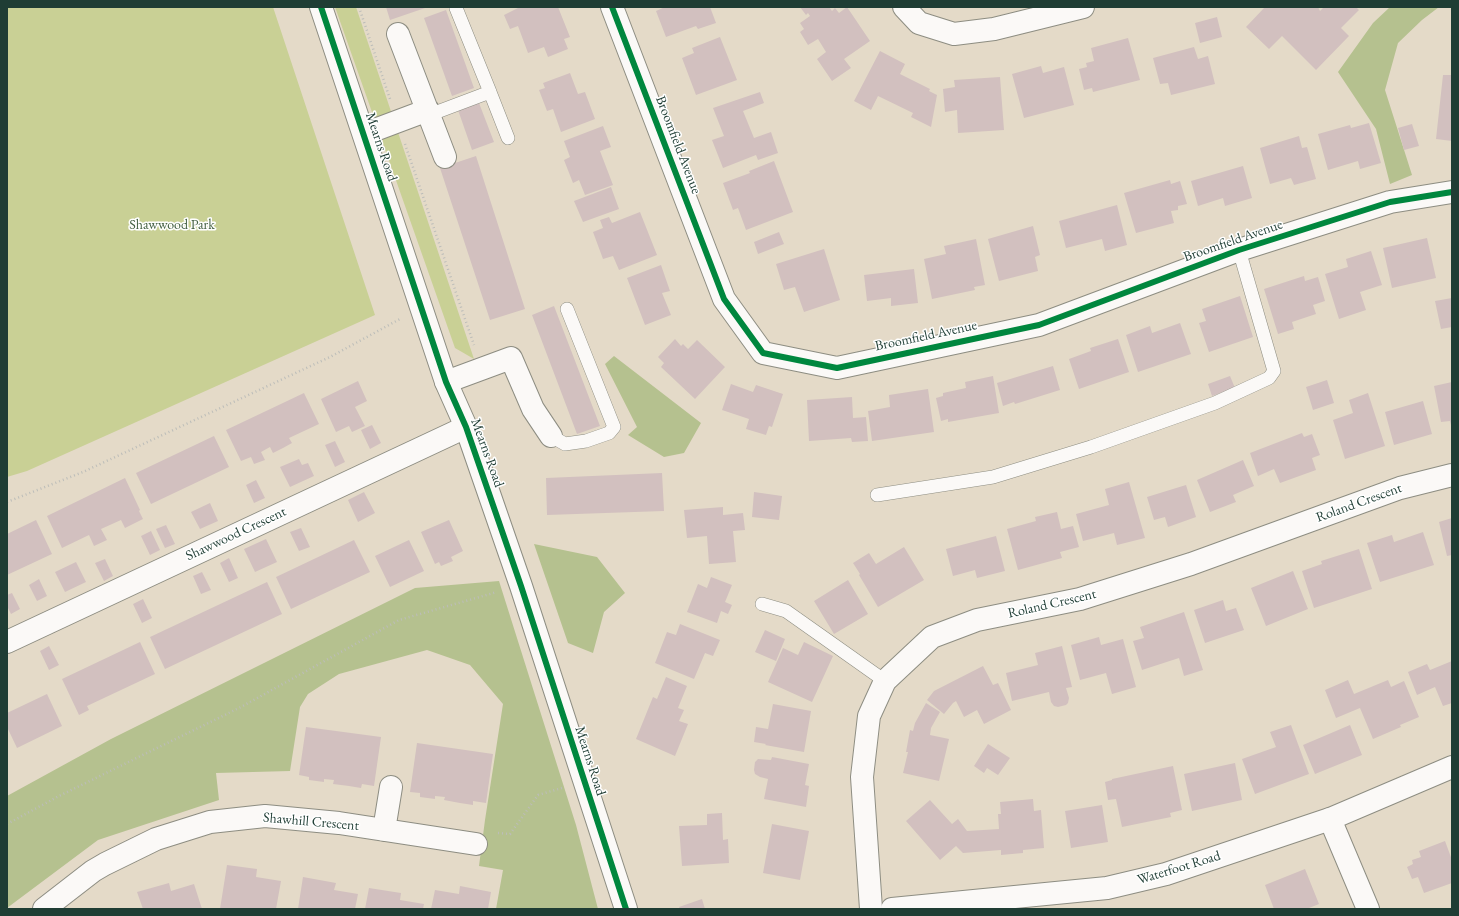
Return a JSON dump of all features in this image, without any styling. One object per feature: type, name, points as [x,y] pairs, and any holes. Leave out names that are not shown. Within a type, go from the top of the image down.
[{"type":"street","name":"Mearns Road","points":[[321,7],[446,382],[466,427],[521,586],[626,909]]},
{"type":"street","name":"Broomfield Avenue","points":[[612,7],[724,299],[763,353],[837,368],[1039,325],[1239,250],[1390,202],[1452,192]]},
{"type":"street","points":[[904,7],[919,23],[954,34],[994,29],[1083,7]]},
{"type":"street","points":[[398,34],[446,157]]},
{"type":"street","points":[[364,134],[398,121],[428,112]]},
{"type":"street","points":[[446,382],[511,358],[533,408],[551,436]]},
{"type":"street","name":"Shawwood Crescent","points":[[7,642],[466,427]]},
{"type":"street","name":"Roland Crescent","points":[[872,909],[862,777],[869,716],[885,681],[932,637],[978,620],[1080,599],[1191,564],[1400,488],[1452,476]]},
{"type":"street","name":"Waterfoot Road","points":[[892,909],[1107,888],[1166,874],[1330,819],[1452,767]]},
{"type":"street","points":[[384,830],[392,787]]},
{"type":"street","name":"Shawhill Crescent","points":[[44,909],[93,871],[105,864],[156,839],[210,822],[265,816],[339,823],[476,844]]},
{"type":"street","points":[[1330,819],[1368,909]]},
{"type":"lane","points":[[456,8],[508,138]]},
{"type":"lane","points":[[428,112],[490,92]]},
{"type":"lane","points":[[877,495],[993,477],[1091,447],[1215,403],[1269,378],[1274,372],[1239,250]]},
{"type":"lane","points":[[551,436],[565,444],[586,441],[609,432],[614,427],[567,309]]},
{"type":"lane","points":[[762,604],[786,611],[885,681]]},
{"type":"path","points":[[359,7],[482,369]]},
{"type":"path","points":[[7,502],[83,472],[330,357],[422,307]]},
{"type":"path","points":[[7,824],[59,796],[241,707],[399,620],[521,586]]},
{"type":"path","points":[[476,844],[478,832],[510,834],[538,795],[585,782]]},
{"type":"green space","name":"Shawwood Park","points":[[7,7],[273,7],[375,315],[27,471],[7,477]]},
{"type":"green space","points":[[335,7],[356,7],[474,359],[455,348]]},
{"type":"green space","points":[[1390,7],[1439,7],[1422,20],[1398,43],[1385,90],[1412,175],[1390,184],[1376,129],[1338,72],[1373,23]]},
{"type":"green space","points":[[614,356],[701,423],[684,453],[664,457],[628,435],[637,427],[605,364]]},
{"type":"green space","points":[[534,544],[597,557],[625,593],[604,612],[593,653],[568,643]]},
{"type":"green space","points":[[499,581],[576,825],[598,909],[496,909],[503,870],[479,866],[503,704],[470,665],[427,650],[339,674],[308,694],[300,707],[290,771],[216,773],[219,800],[98,840],[7,908],[7,796],[111,739],[415,588]]},
{"type":"building","points":[[386,7],[428,7],[390,20]]},
{"type":"building","points":[[520,7],[558,7],[570,37],[564,39],[568,49],[548,57],[544,47],[528,53],[518,26],[510,29],[504,15]]},
{"type":"building","points":[[665,7],[710,7],[716,23],[698,29],[696,26],[666,37],[656,11]]},
{"type":"building","points":[[800,7],[829,7],[832,11],[835,8],[839,13],[847,7],[870,41],[844,59],[851,68],[832,81],[817,59],[826,52],[818,39],[808,45],[800,32],[804,29],[800,23],[810,16],[808,13],[806,15]]},
{"type":"building","points":[[1265,7],[1318,7],[1320,11],[1324,7],[1356,7],[1359,10],[1341,28],[1349,36],[1316,70],[1282,36],[1269,49],[1246,27]]},
{"type":"building","points":[[446,10],[474,88],[452,96],[424,18]]},
{"type":"building","points":[[1217,17],[1222,37],[1200,43],[1195,23]]},
{"type":"building","points":[[720,37],[737,80],[696,95],[682,58],[694,53],[692,48]]},
{"type":"building","points":[[1128,38],[1140,80],[1093,92],[1092,88],[1084,90],[1079,69],[1087,67],[1086,63],[1094,61],[1091,48]]},
{"type":"building","points":[[1194,47],[1198,59],[1208,56],[1215,84],[1171,95],[1168,83],[1160,84],[1153,58]]},
{"type":"building","points":[[880,51],[905,64],[900,74],[930,89],[929,91],[937,95],[931,127],[911,117],[913,113],[878,96],[871,110],[854,101]]},
{"type":"building","points":[[1041,66],[1043,73],[1064,67],[1074,105],[1024,118],[1012,74]]},
{"type":"building","points":[[570,73],[578,94],[585,92],[595,119],[561,132],[553,109],[547,111],[539,90],[545,88],[543,83]]},
{"type":"building","points":[[1443,75],[1452,75],[1452,141],[1436,139]]},
{"type":"building","points":[[1000,77],[1004,130],[958,133],[957,110],[945,112],[943,89],[955,87],[954,80]]},
{"type":"building","points":[[760,92],[764,103],[743,111],[754,138],[771,132],[778,153],[758,160],[756,155],[723,168],[712,140],[724,136],[713,108]]},
{"type":"building","points":[[479,103],[494,142],[472,150],[458,110]]},
{"type":"building","points":[[1369,123],[1381,163],[1360,169],[1358,161],[1328,170],[1318,134],[1350,125],[1351,128]]},
{"type":"building","points":[[1412,124],[1419,146],[1404,150],[1398,128]]},
{"type":"building","points":[[603,126],[611,147],[600,151],[613,185],[585,195],[579,180],[573,183],[564,160],[570,157],[564,141]]},
{"type":"building","points":[[1299,136],[1302,148],[1307,147],[1316,179],[1294,185],[1291,178],[1270,184],[1260,148]]},
{"type":"building","points":[[476,156],[525,309],[490,320],[440,168]]},
{"type":"building","points":[[774,161],[793,212],[746,230],[738,208],[733,210],[723,183],[750,173],[749,171]]},
{"type":"building","points":[[1243,166],[1252,198],[1225,206],[1223,198],[1198,206],[1191,181]]},
{"type":"building","points":[[1170,180],[1171,184],[1180,181],[1187,204],[1178,206],[1178,210],[1171,211],[1174,223],[1136,233],[1124,193]]},
{"type":"building","points":[[611,187],[619,209],[583,222],[574,201]]},
{"type":"building","points":[[1117,205],[1127,245],[1105,251],[1102,239],[1066,248],[1059,221]]},
{"type":"building","points":[[640,212],[657,255],[619,270],[613,256],[603,259],[593,232],[603,228],[600,220],[609,217],[612,223]]},
{"type":"building","points":[[1033,226],[1040,255],[1035,257],[1038,271],[999,281],[988,239]]},
{"type":"building","points":[[779,232],[784,244],[758,254],[754,242]]},
{"type":"building","points":[[1427,238],[1436,278],[1392,288],[1383,248]]},
{"type":"building","points":[[976,239],[985,285],[974,287],[975,290],[932,299],[924,259],[946,254],[944,246]]},
{"type":"building","points":[[824,249],[840,300],[804,312],[795,287],[784,290],[776,264]]},
{"type":"building","points":[[1371,251],[1382,285],[1360,292],[1366,310],[1339,319],[1325,274],[1348,267],[1346,259]]},
{"type":"building","points":[[661,265],[670,291],[662,293],[671,315],[645,325],[627,278]]},
{"type":"building","points":[[914,269],[918,303],[891,306],[891,298],[867,301],[864,275]]},
{"type":"building","points":[[1304,276],[1305,281],[1318,277],[1325,301],[1313,305],[1316,314],[1292,322],[1294,329],[1278,334],[1264,289]]},
{"type":"building","points":[[1240,296],[1253,337],[1209,352],[1199,323],[1206,321],[1202,309]]},
{"type":"building","points":[[1452,298],[1452,327],[1441,329],[1435,301]]},
{"type":"building","points":[[554,306],[600,426],[577,434],[532,315]]},
{"type":"building","points":[[1180,323],[1191,354],[1138,372],[1126,335],[1150,326],[1152,333]]},
{"type":"building","points":[[675,339],[681,346],[683,344],[688,349],[697,340],[725,367],[695,399],[661,367],[664,363],[658,357]]},
{"type":"building","points":[[1118,339],[1129,372],[1079,389],[1069,359],[1091,351],[1090,348]]},
{"type":"building","points":[[1053,366],[1060,390],[1015,404],[1014,402],[1003,406],[997,383]]},
{"type":"building","points":[[993,376],[999,413],[948,422],[948,419],[941,421],[936,398],[943,396],[943,393],[966,388],[965,382]]},
{"type":"building","points":[[1230,376],[1235,388],[1212,396],[1208,384]]},
{"type":"building","points":[[1327,380],[1334,403],[1313,410],[1306,387]]},
{"type":"building","points":[[358,381],[367,401],[355,407],[365,426],[352,432],[349,426],[336,432],[321,399]]},
{"type":"building","points":[[1452,382],[1451,425],[1450,421],[1441,422],[1434,386]]},
{"type":"building","points":[[731,384],[753,392],[756,385],[783,394],[772,427],[769,426],[766,435],[746,429],[749,419],[722,410]]},
{"type":"building","points":[[928,389],[934,432],[872,441],[868,411],[890,407],[889,395]]},
{"type":"building","points":[[304,393],[319,424],[289,438],[292,443],[273,453],[270,447],[261,452],[265,460],[254,464],[251,457],[241,461],[226,430]]},
{"type":"building","points":[[1368,393],[1385,446],[1345,459],[1333,420],[1353,413],[1349,400]]},
{"type":"building","points":[[852,397],[853,418],[866,417],[868,441],[852,442],[851,438],[809,441],[807,400]]},
{"type":"building","points":[[1423,401],[1432,434],[1394,445],[1385,412]]},
{"type":"building","points":[[372,425],[381,443],[370,449],[361,430]]},
{"type":"building","points":[[1302,433],[1304,437],[1312,434],[1320,455],[1312,458],[1316,470],[1280,483],[1274,469],[1258,476],[1250,453]]},
{"type":"building","points":[[214,436],[229,467],[151,504],[136,473]]},
{"type":"building","points":[[335,441],[345,462],[335,467],[325,445]]},
{"type":"building","points":[[299,459],[302,465],[308,463],[314,476],[290,487],[280,467]]},
{"type":"building","points":[[1243,460],[1254,486],[1233,495],[1236,502],[1210,512],[1197,480]]},
{"type":"building","points":[[662,473],[664,511],[547,515],[546,478]]},
{"type":"building","points":[[125,478],[143,519],[125,528],[121,520],[101,529],[107,540],[94,546],[89,535],[62,548],[47,516]]},
{"type":"building","points":[[256,480],[265,498],[254,503],[246,485]]},
{"type":"building","points":[[1129,482],[1145,538],[1117,545],[1114,533],[1083,541],[1076,514],[1109,505],[1105,489]]},
{"type":"building","points":[[1186,485],[1196,517],[1168,527],[1165,517],[1154,520],[1147,497]]},
{"type":"building","points":[[364,492],[375,513],[358,522],[348,500]]},
{"type":"building","points":[[754,492],[782,496],[779,520],[752,517]]},
{"type":"building","points":[[210,503],[218,521],[200,529],[191,512]]},
{"type":"building","points":[[723,507],[723,515],[743,513],[745,530],[733,531],[736,562],[709,564],[707,536],[687,538],[684,510]]},
{"type":"building","points":[[1057,512],[1061,529],[1073,526],[1079,547],[1060,552],[1062,558],[1018,570],[1007,529],[1036,521],[1035,517]]},
{"type":"building","points":[[1452,518],[1452,555],[1447,556],[1439,522]]},
{"type":"building","points":[[36,520],[52,554],[7,575],[7,534]]},
{"type":"building","points":[[449,520],[463,551],[451,557],[453,561],[441,566],[439,562],[435,564],[421,532]]},
{"type":"building","points":[[166,525],[175,544],[165,548],[156,529]]},
{"type":"building","points":[[301,528],[310,547],[299,551],[290,532]]},
{"type":"building","points":[[151,531],[160,550],[150,555],[141,536]]},
{"type":"building","points":[[1423,532],[1434,565],[1380,582],[1367,543],[1392,535],[1394,542]]},
{"type":"building","points":[[996,536],[1005,571],[977,578],[975,570],[953,576],[946,549]]},
{"type":"building","points":[[266,539],[277,562],[255,572],[244,549]]},
{"type":"building","points":[[354,540],[370,572],[291,609],[276,577]]},
{"type":"building","points":[[409,540],[424,571],[390,587],[375,556]]},
{"type":"building","points":[[904,547],[924,580],[878,607],[853,563],[869,553],[876,564]]},
{"type":"building","points":[[1359,549],[1372,589],[1314,608],[1302,571],[1322,564],[1321,561]]},
{"type":"building","points":[[229,558],[238,578],[229,582],[220,563]]},
{"type":"building","points":[[105,559],[113,576],[104,581],[95,563]]},
{"type":"building","points":[[76,562],[86,582],[65,592],[55,572]]},
{"type":"building","points":[[1293,571],[1308,609],[1266,626],[1251,588]]},
{"type":"building","points":[[202,572],[211,590],[201,594],[193,576]]},
{"type":"building","points":[[711,577],[732,585],[725,602],[732,605],[728,614],[721,611],[717,623],[687,612],[698,584],[707,588]]},
{"type":"building","points":[[39,579],[47,596],[37,601],[29,585]]},
{"type":"building","points":[[848,580],[868,614],[834,634],[814,601]]},
{"type":"building","points":[[267,582],[282,614],[165,669],[150,637]]},
{"type":"building","points":[[12,593],[20,609],[11,614],[7,606],[7,595]]},
{"type":"building","points":[[143,599],[152,618],[142,623],[133,604]]},
{"type":"building","points":[[1223,600],[1226,611],[1236,608],[1244,630],[1205,643],[1194,610]]},
{"type":"building","points":[[1184,612],[1203,670],[1184,676],[1179,658],[1142,670],[1133,641],[1144,638],[1140,627]]},
{"type":"building","points":[[680,624],[720,640],[713,656],[705,653],[694,679],[655,663],[667,632],[676,635]]},
{"type":"building","points":[[765,630],[785,639],[776,661],[755,652]]},
{"type":"building","points":[[1099,637],[1101,645],[1123,639],[1136,687],[1112,694],[1106,673],[1080,680],[1071,645]]},
{"type":"building","points":[[140,642],[155,674],[87,706],[89,710],[79,715],[62,679]]},
{"type":"building","points":[[804,642],[833,656],[812,702],[768,682],[783,648],[798,655]]},
{"type":"building","points":[[49,646],[59,665],[49,670],[40,651]]},
{"type":"building","points":[[1062,646],[1072,687],[1066,688],[1069,698],[1068,703],[1058,707],[1054,706],[1051,702],[1049,692],[1012,701],[1006,673],[1038,665],[1035,653]]},
{"type":"building","points":[[1452,661],[1452,703],[1443,706],[1435,687],[1417,695],[1408,672],[1427,664],[1430,670]]},
{"type":"building","points":[[983,666],[993,685],[998,683],[1011,710],[984,724],[977,710],[964,717],[956,701],[944,714],[927,700],[934,691]]},
{"type":"building","points":[[666,677],[687,686],[678,708],[684,710],[679,721],[688,724],[675,756],[636,739],[653,697],[657,699]]},
{"type":"building","points":[[1348,680],[1354,694],[1388,680],[1391,687],[1404,681],[1419,717],[1400,725],[1401,727],[1373,739],[1360,708],[1336,718],[1325,690]]},
{"type":"building","points":[[47,694],[62,726],[17,748],[7,727],[7,713]]},
{"type":"building","points":[[926,703],[940,712],[931,728],[930,735],[949,739],[939,781],[903,773],[908,752],[906,752],[910,730],[913,731],[915,723]]},
{"type":"building","points":[[773,704],[811,711],[804,752],[754,742],[756,727],[768,729]]},
{"type":"building","points":[[1291,725],[1309,774],[1255,794],[1242,759],[1276,747],[1270,732]]},
{"type":"building","points":[[1350,725],[1362,755],[1315,774],[1303,745]]},
{"type":"building","points":[[306,727],[381,737],[374,786],[362,784],[361,788],[333,784],[334,780],[324,779],[324,782],[309,780],[309,777],[299,775]]},
{"type":"building","points":[[417,743],[493,754],[486,803],[473,801],[473,805],[444,800],[445,797],[435,796],[435,799],[420,797],[420,793],[410,792]]},
{"type":"building","points":[[988,744],[1010,758],[998,775],[987,768],[984,773],[974,766]]},
{"type":"building","points":[[772,757],[809,764],[805,785],[809,786],[806,807],[764,799],[768,779],[755,774],[755,762],[758,759],[771,760]]},
{"type":"building","points":[[1235,763],[1242,800],[1192,811],[1184,774]]},
{"type":"building","points":[[1173,766],[1182,810],[1170,813],[1171,817],[1122,827],[1116,799],[1108,800],[1105,782],[1112,779]]},
{"type":"building","points":[[1033,799],[1034,811],[1041,810],[1044,848],[1023,850],[1023,853],[1001,855],[1001,850],[963,853],[956,846],[940,860],[906,821],[930,800],[952,824],[958,819],[967,831],[999,829],[998,814],[1001,814],[1000,802]]},
{"type":"building","points":[[1102,805],[1108,842],[1071,848],[1065,811]]},
{"type":"building","points":[[722,813],[723,840],[728,839],[729,863],[682,866],[679,826],[707,825],[707,814]]},
{"type":"building","points":[[772,824],[809,831],[800,880],[763,873]]},
{"type":"building","points":[[1445,841],[1452,860],[1452,883],[1424,893],[1418,877],[1412,879],[1407,867],[1413,864],[1412,860],[1421,857],[1419,851]]},
{"type":"building","points":[[227,865],[257,869],[256,877],[281,881],[276,909],[220,909]]},
{"type":"building","points":[[1305,869],[1319,904],[1309,908],[1310,909],[1274,909],[1265,885]]},
{"type":"building","points":[[303,877],[336,883],[334,890],[358,894],[355,909],[298,909]]},
{"type":"building","points":[[169,883],[171,891],[194,884],[202,909],[143,909],[137,892]]},
{"type":"building","points":[[460,886],[491,892],[488,909],[431,909],[435,890],[459,894]]},
{"type":"building","points":[[369,888],[401,893],[400,900],[424,904],[423,909],[365,909]]},
{"type":"building","points":[[702,899],[705,909],[680,909],[679,907]]},
{"type":"cycle path","points":[[321,7],[446,382],[466,427],[521,586],[626,909]]},
{"type":"cycle path","points":[[612,7],[724,299],[763,353],[837,368],[1039,325],[1239,250],[1390,202],[1452,192]]}]
